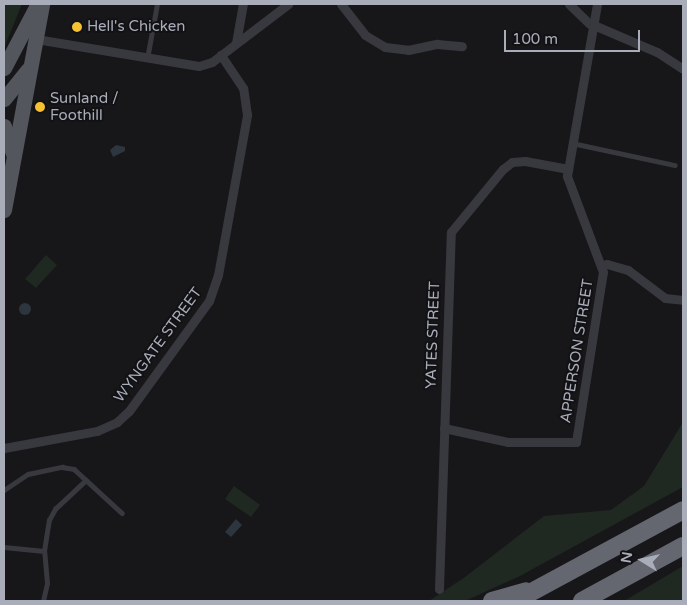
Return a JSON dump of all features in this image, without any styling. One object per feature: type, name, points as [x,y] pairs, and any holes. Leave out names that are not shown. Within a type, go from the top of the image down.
[{"type":"highway","points":[[515,601],[683,510]]},
{"type":"highway","points":[[582,601],[683,546]]},
{"type":"highway","points":[[492,601],[543,586]]},
{"type":"main road","points":[[4,68],[37,4]]},
{"type":"main road","points":[[4,210],[42,4]]},
{"type":"main road","points":[[4,99],[31,64]]},
{"type":"main road","points":[[4,126],[14,160]]},
{"type":"street","points":[[236,43],[243,4]]},
{"type":"street","points":[[36,39],[146,59],[199,66],[221,55],[288,4]]},
{"type":"street","points":[[342,4],[365,35],[384,47],[408,50],[437,44],[462,46]]},
{"type":"street","points":[[570,4],[593,24],[657,52],[683,69]]},
{"type":"street","name":"APPERSON STREET","points":[[444,428],[508,442],[576,442],[603,276],[601,266],[568,184],[568,169],[597,4]]},
{"type":"street","name":"WYNGATE STREET","points":[[4,448],[97,431],[117,422],[129,411],[209,301],[218,275],[247,115],[243,88],[221,55]]},
{"type":"street","name":"YATES STREET","points":[[439,589],[451,232],[503,169],[512,162],[525,161],[568,169]]},
{"type":"street","points":[[601,266],[607,264],[633,272],[665,298],[683,300]]},
{"type":"lane","points":[[146,59],[157,4]]},
{"type":"lane","points":[[572,143],[675,165]]},
{"type":"lane","points":[[4,490],[28,474],[62,467],[74,469],[122,513]]},
{"type":"lane","points":[[44,601],[47,583],[44,551],[45,531],[55,509],[86,480]]},
{"type":"lane","points":[[4,547],[44,551]]},
{"type":"shaded area","points":[[4,4],[22,4],[4,48]]},
{"type":"shaded area","points":[[116,145],[125,147],[125,151],[113,157],[110,150]]},
{"type":"shaded area","points":[[46,255],[57,265],[36,288],[25,279]]},
{"type":"shaded area","points":[[23,303],[27,303],[31,309],[27,315],[23,315],[19,311],[19,307]]},
{"type":"shaded area","points":[[683,422],[683,487],[520,576],[465,601],[429,601],[465,577],[544,516],[611,510],[644,486]]},
{"type":"shaded area","points":[[234,486],[260,505],[251,517],[225,499]]},
{"type":"shaded area","points":[[236,519],[242,525],[231,537],[225,532]]},
{"type":"shaded area","points":[[683,566],[683,601],[624,601]]},
{"type":"place","name":"Hell's Chicken","points":[[77,27]]},
{"type":"place","name":"Sunland / Foothill","points":[[40,107]]}]
